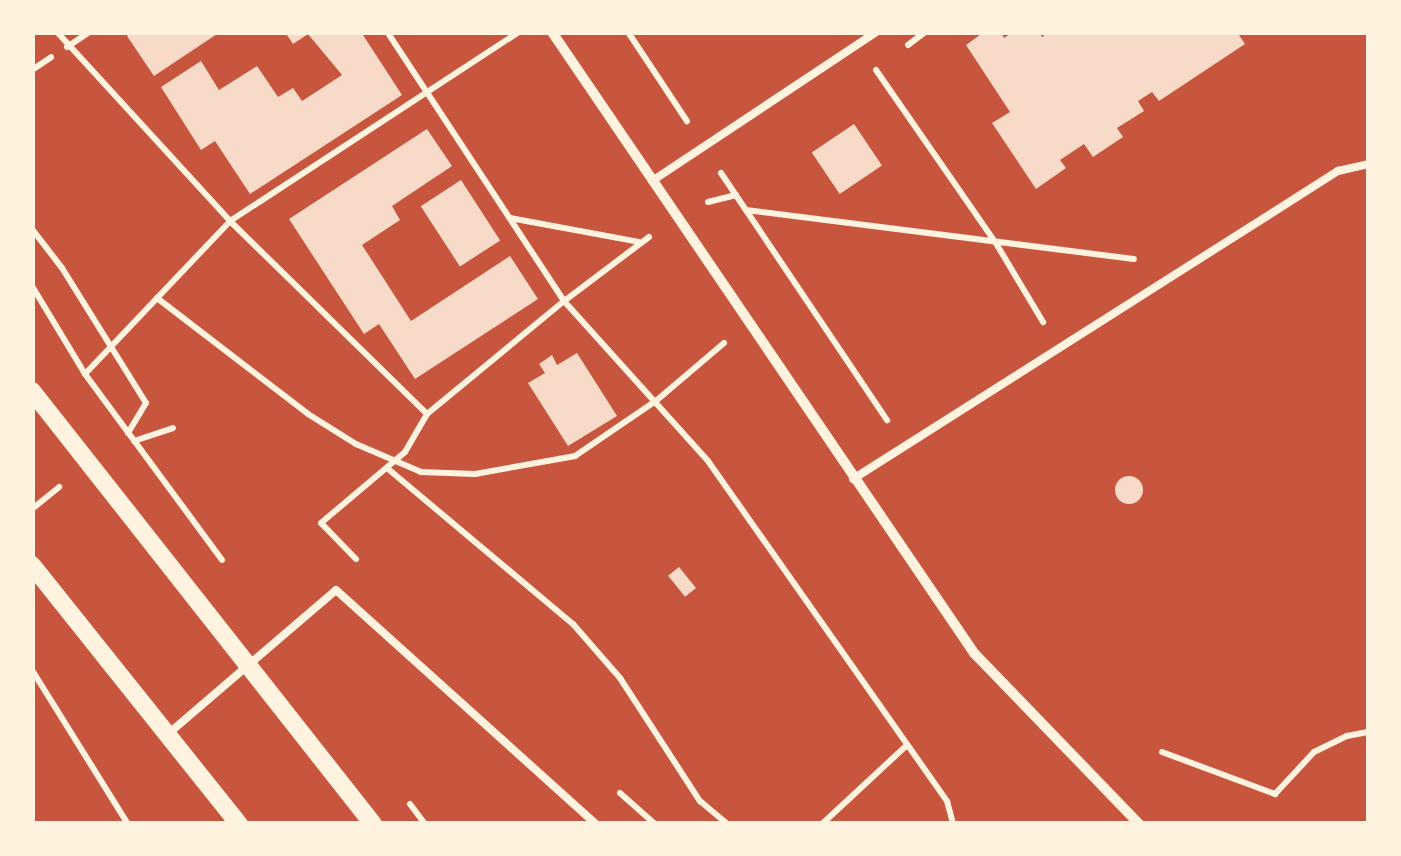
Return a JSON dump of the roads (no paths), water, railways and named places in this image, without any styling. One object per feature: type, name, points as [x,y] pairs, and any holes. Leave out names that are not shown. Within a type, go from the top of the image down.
[{"type":"street","points":[[552,32],[974,653],[1139,824]]},
{"type":"street","points":[[32,391],[373,824]]},
{"type":"street","points":[[32,565],[239,824]]},
{"type":"lane","points":[[652,181],[876,32]]},
{"type":"lane","points":[[853,478],[1338,171],[1368,164]]},
{"type":"lane","points":[[168,734],[336,590],[596,824]]}]
